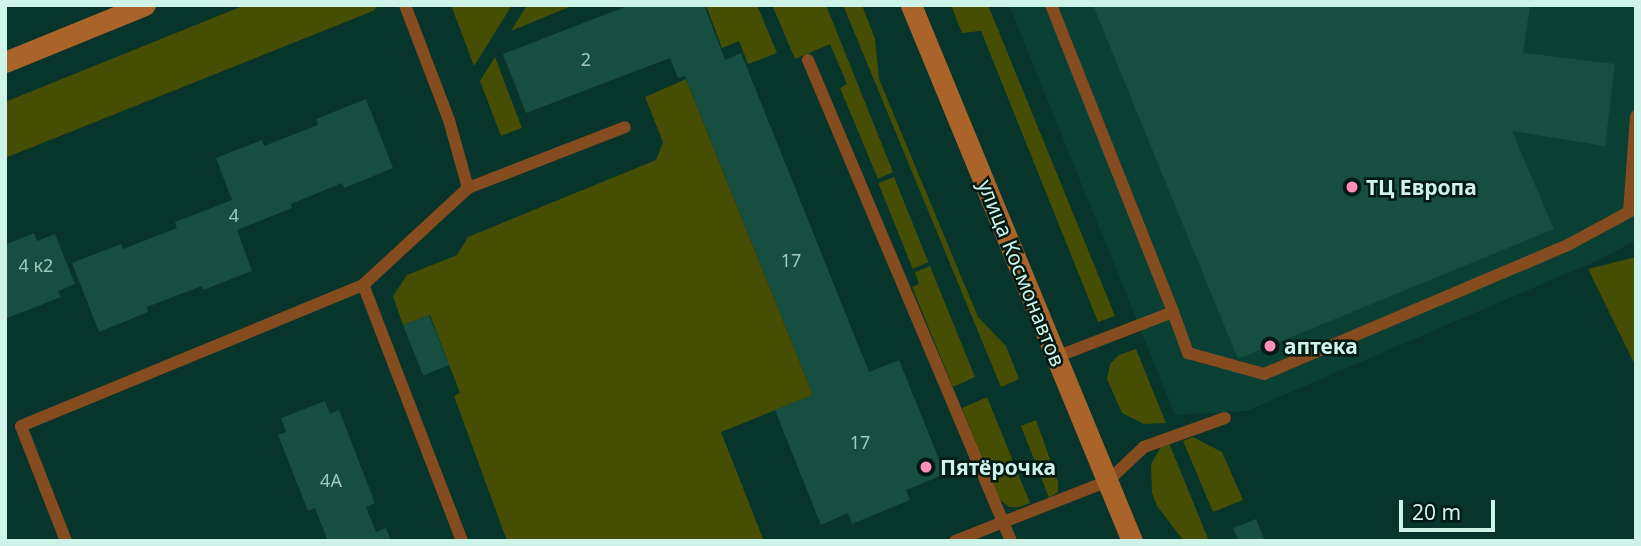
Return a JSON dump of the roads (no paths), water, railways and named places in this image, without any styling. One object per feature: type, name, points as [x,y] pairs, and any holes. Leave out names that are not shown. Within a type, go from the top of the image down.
[{"type":"main road","points":[[5,62],[145,5]]},
{"type":"main road","name":"улица Космонавтов","points":[[911,5],[1132,541]]},
{"type":"lane","points":[[405,5],[449,120],[468,188]]},
{"type":"lane","points":[[1051,5],[1188,353],[1264,374],[1566,246],[1629,212],[1636,116]]},
{"type":"lane","points":[[808,60],[1011,541]]},
{"type":"lane","points":[[66,541],[21,425],[363,285],[468,188],[625,127]]},
{"type":"lane","points":[[363,285],[462,541]]},
{"type":"lane","points":[[1056,357],[1172,312]]},
{"type":"lane","points":[[955,541],[1108,481],[1144,447],[1225,418]]},
{"type":"place","name":"ТЦ Европа","points":[[1352,187]]},
{"type":"place","name":"аптека","points":[[1270,346]]},
{"type":"place","name":"Пятёрочка","points":[[926,467]]}]
